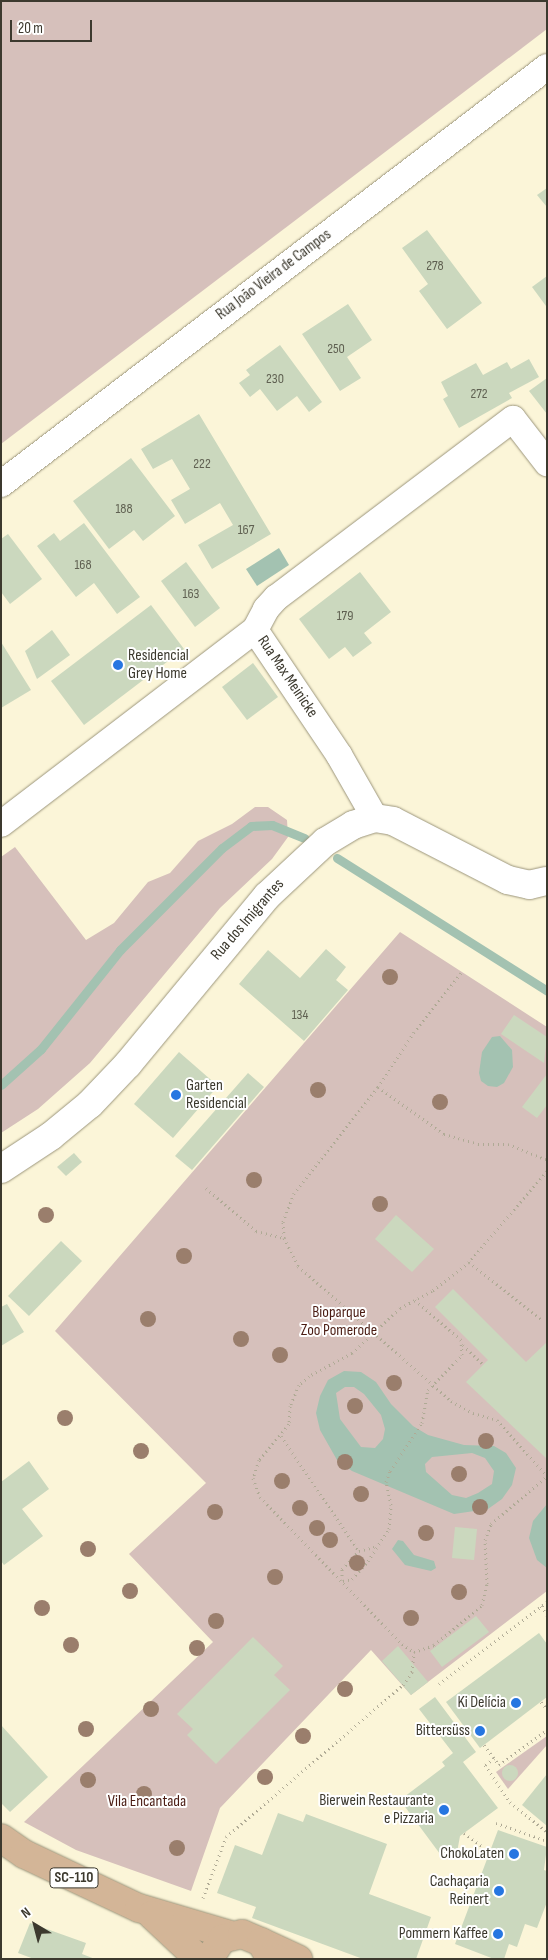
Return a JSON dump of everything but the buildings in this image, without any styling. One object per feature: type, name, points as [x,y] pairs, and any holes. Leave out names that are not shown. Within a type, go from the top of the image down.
[{"type":"main road","name":"SC-110","points":[[1,1838],[24,1854],[149,1912],[231,1935]]},
{"type":"main road","name":"SC-110","points":[[149,1912],[199,1959]]},
{"type":"main road","points":[[209,1959],[214,1947],[231,1935],[252,1936],[266,1950],[298,1959]]},
{"type":"street","name":"Rua João Vieira de Campos","points":[[1,484],[547,67]]},
{"type":"street","points":[[255,630],[266,609],[276,598],[512,419],[547,463]]},
{"type":"street","name":"Rua Max Meinicke","points":[[1,824],[255,630],[335,748],[375,818]]},
{"type":"street","points":[[375,818],[393,821],[508,880],[529,884],[547,881]]},
{"type":"street","name":"Rua dos Imigrantes","points":[[1,1169],[52,1136],[90,1104],[128,1064],[242,924],[296,867],[325,842],[353,825],[375,818]]},
{"type":"path","points":[[414,1652],[434,1645],[482,1605],[488,1584],[485,1540],[491,1524],[547,1476],[497,1420],[473,1413],[432,1385],[298,1266],[284,1238],[283,1222],[294,1193],[378,1087],[414,1032],[461,974]]},
{"type":"path","points":[[378,1087],[444,1134],[478,1144],[508,1144],[547,1160]]},
{"type":"path","points":[[414,1652],[402,1644],[255,1488],[253,1478],[259,1460],[281,1436],[289,1424],[290,1406],[300,1385],[309,1376],[352,1353],[400,1308],[415,1300],[469,1262],[547,1171]]},
{"type":"path","points":[[206,1188],[256,1231],[284,1238]]},
{"type":"path","points":[[469,1262],[542,1320]]},
{"type":"path","points":[[415,1300],[458,1336],[463,1345],[483,1364]]},
{"type":"path","points":[[342,1581],[352,1579],[368,1562],[375,1547],[389,1528],[391,1505],[386,1482],[390,1471],[422,1423],[426,1394],[432,1385],[459,1358],[463,1345]]},
{"type":"path","points":[[281,1436],[359,1552]]},
{"type":"path","points":[[342,1581],[342,1569],[359,1552],[375,1547]]},
{"type":"path","points":[[439,1684],[547,1602]]},
{"type":"path","points":[[540,1606],[547,1615]]},
{"type":"path","points":[[193,1924],[226,1837],[403,1685],[412,1672],[414,1652]]},
{"type":"path","points":[[541,1702],[547,1708]]},
{"type":"path","points":[[484,1745],[499,1765],[547,1730]]},
{"type":"path","points":[[494,1758],[485,1765],[510,1802],[547,1832]]},
{"type":"path","points":[[496,1823],[547,1841]]},
{"type":"path","points":[[464,1833],[483,1847]]},
{"type":"green space","points":[[1,1],[547,1],[547,29],[1,444]]},
{"type":"green space","points":[[255,807],[268,807],[287,820],[288,837],[272,859],[220,908],[90,1063],[38,1109],[1,1133],[1,857],[15,847],[86,940],[114,923],[148,882],[170,873],[198,841],[232,824]]},
{"type":"green space","name":"Bioparque Zoo Pomerode","points":[[400,932],[547,1027],[547,1591],[411,1695],[371,1650],[220,1808],[191,1891],[76,1850],[24,1822],[213,1642],[129,1554],[206,1483],[55,1331]]},
{"type":"green space","points":[[547,1736],[547,1745],[508,1789],[496,1772]]},
{"type":"shaded area","points":[[279,548],[289,565],[257,586],[246,569]]},
{"type":"shaded area","points":[[500,1036],[512,1050],[513,1067],[504,1083],[497,1087],[488,1086],[481,1081],[479,1073],[482,1052],[492,1037]]},
{"type":"shaded area","points":[[344,1371],[361,1372],[376,1382],[391,1404],[413,1426],[428,1435],[464,1445],[494,1446],[506,1453],[516,1468],[512,1485],[502,1499],[488,1509],[454,1514],[352,1471],[337,1460],[320,1430],[316,1413],[320,1396],[328,1380]],"holes":[[[345,1387],[354,1387],[364,1394],[381,1415],[385,1429],[383,1439],[375,1448],[361,1447],[340,1419],[336,1393]],[[472,1453],[485,1458],[494,1471],[492,1484],[466,1498],[452,1495],[426,1472],[425,1464],[432,1457]]]},
{"type":"shaded area","points":[[547,1504],[547,1568],[537,1560],[529,1538],[533,1521]]},
{"type":"shaded area","points":[[398,1540],[403,1541],[414,1555],[434,1561],[436,1568],[431,1571],[405,1565],[392,1549]]},
{"type":"waterway","points":[[1,1085],[41,1049],[120,950],[222,848],[251,826],[272,825],[305,838]]},
{"type":"waterway","points":[[337,858],[547,991]]},
{"type":"place","name":"Residencial Grey Home","points":[[118,665]]},
{"type":"place","name":"Garten Residencial","points":[[176,1095]]},
{"type":"place","name":"Ki Delícia","points":[[516,1703]]},
{"type":"place","name":"Bittersüss","points":[[480,1731]]},
{"type":"place","name":"Bierwein Restaurante e Pizzaria","points":[[444,1810]]},
{"type":"place","name":"ChokoLaten","points":[[514,1854]]},
{"type":"place","name":"Cachaçaria Reinert","points":[[499,1891]]},
{"type":"place","name":"Pommern Kaffee","points":[[498,1934]]},
{"type":"park label","name":"Vila Encantada","points":[[147,1802]]}]
